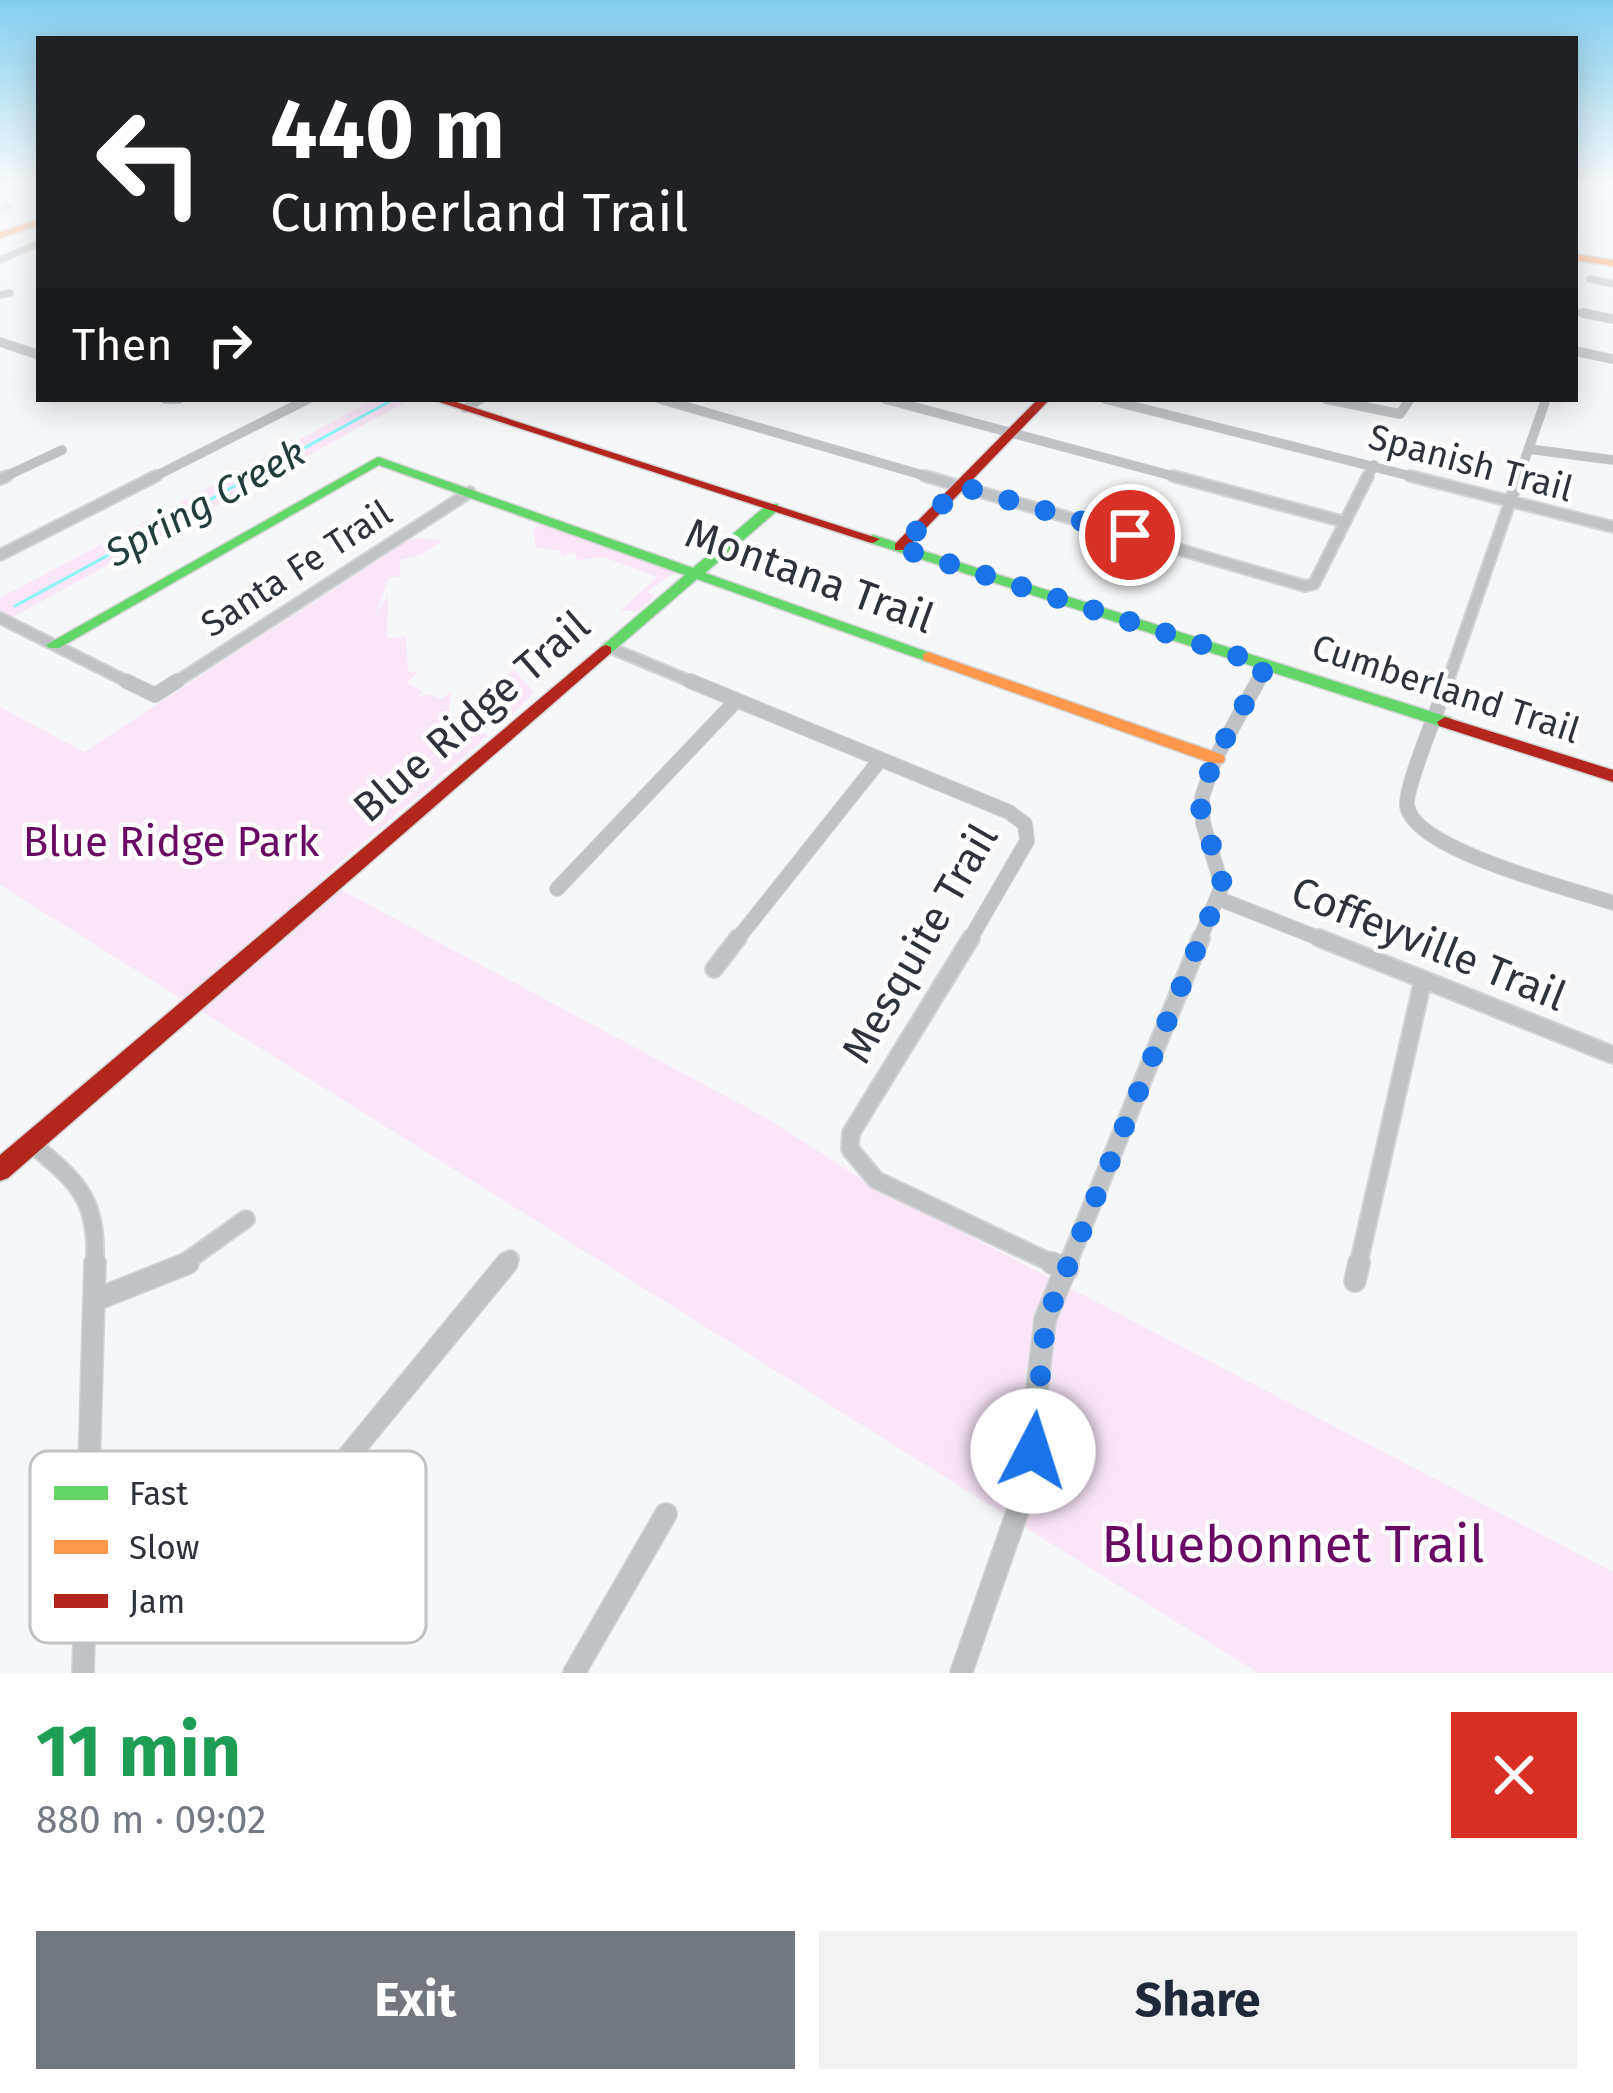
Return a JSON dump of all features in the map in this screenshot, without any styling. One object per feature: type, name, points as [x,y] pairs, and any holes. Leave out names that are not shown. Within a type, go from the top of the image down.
[{"type":"street","points":[[1590,279],[1613,284]]},
{"type":"street","points":[[1578,311],[1613,319]]},
{"type":"street","points":[[0,342],[36,354]]},
{"type":"street","points":[[1578,352],[1613,359]]},
{"type":"street","points":[[0,555],[302,402]]},
{"type":"street","points":[[670,402],[1305,586],[1313,584],[1373,465]]},
{"type":"street","points":[[896,402],[1345,522]]},
{"type":"street","points":[[900,548],[1041,402]]},
{"type":"street","name":"Spanish Trail","points":[[1117,402],[1613,527]]},
{"type":"street","points":[[1341,402],[1400,414],[1408,402]]},
{"type":"street","points":[[1545,402],[1406,803],[1415,827],[1442,844],[1613,903]]},
{"type":"street","name":"Cumberland Trail","points":[[473,404],[773,507],[1613,776]]},
{"type":"street","points":[[1529,449],[1613,460]]},
{"type":"street","points":[[0,479],[62,450]]},
{"type":"street","name":"Montana Trail","points":[[55,645],[378,461],[1217,759]]},
{"type":"street","name":"Santa Fe Trail","points":[[55,645],[155,695],[470,492]]},
{"type":"street","name":"Blue Ridge Trail","points":[[0,1170],[773,507]]},
{"type":"street","points":[[0,618],[55,645]]},
{"type":"street","name":"Mesquite Trail","points":[[608,647],[1009,812],[1028,833],[1015,866],[851,1133],[850,1149],[876,1180],[1066,1270]]},
{"type":"street","points":[[961,1673],[1019,1517],[1033,1451],[1046,1320],[1217,898],[1222,872],[1201,808],[1217,759],[1266,665]]},
{"type":"street","points":[[557,889],[735,702]]},
{"type":"street","points":[[714,969],[880,760]]},
{"type":"street","name":"Coffeyville Trail","points":[[1217,898],[1613,1055]]},
{"type":"street","points":[[1355,1281],[1423,980]]},
{"type":"street","points":[[32,1144],[80,1184],[94,1210],[90,1451]]},
{"type":"street","points":[[95,1300],[195,1260],[246,1219]]},
{"type":"street","points":[[353,1451],[510,1259]]},
{"type":"street","points":[[574,1673],[666,1514]]},
{"type":"street","points":[[83,1643],[83,1673]]},
{"type":"green space","points":[[370,402],[406,402],[0,624],[0,598]]},
{"type":"green space","points":[[541,524],[677,571],[647,592],[655,596],[638,611],[620,611],[657,577],[603,557],[577,560],[575,551],[562,557],[560,551],[536,547],[533,530]]},
{"type":"green space","name":"Bluebonnet Trail","points":[[412,538],[443,540],[421,555],[400,560],[400,576],[389,578],[375,616],[388,595],[387,639],[406,636],[408,672],[419,671],[406,683],[422,691],[419,698],[427,694],[441,699],[451,692],[449,713],[488,736],[321,879],[770,1120],[863,1180],[1613,1572],[1613,1673],[1258,1673],[0,885],[0,707],[84,752]]},
{"type":"green space","points":[[514,669],[534,693],[506,721],[474,708],[475,700],[485,702],[514,679],[507,675]]},
{"type":"waterway","name":"Spring Creek","points":[[15,606],[389,402]]},
{"type":"traffic: fast","points":[[54,645],[378,461],[928,657]]},
{"type":"traffic: fast","points":[[606,650],[773,507]]},
{"type":"traffic: fast","points":[[873,539],[1445,722]]},
{"type":"traffic: slow","points":[[928,657],[1217,759]]},
{"type":"traffic: jam","points":[[445,402],[873,539]]},
{"type":"traffic: jam","points":[[900,547],[1041,402]]},
{"type":"traffic: jam","points":[[0,1170],[606,650]]},
{"type":"traffic: jam","points":[[1445,722],[1613,776]]},
{"type":"route","points":[[1033,1451],[1046,1320],[1222,886],[1222,872],[1204,826],[1202,793],[1266,665],[900,548],[960,486],[1130,535]]},
{"type":"park label","name":"Blue Ridge Park","points":[[171,841]]}]
